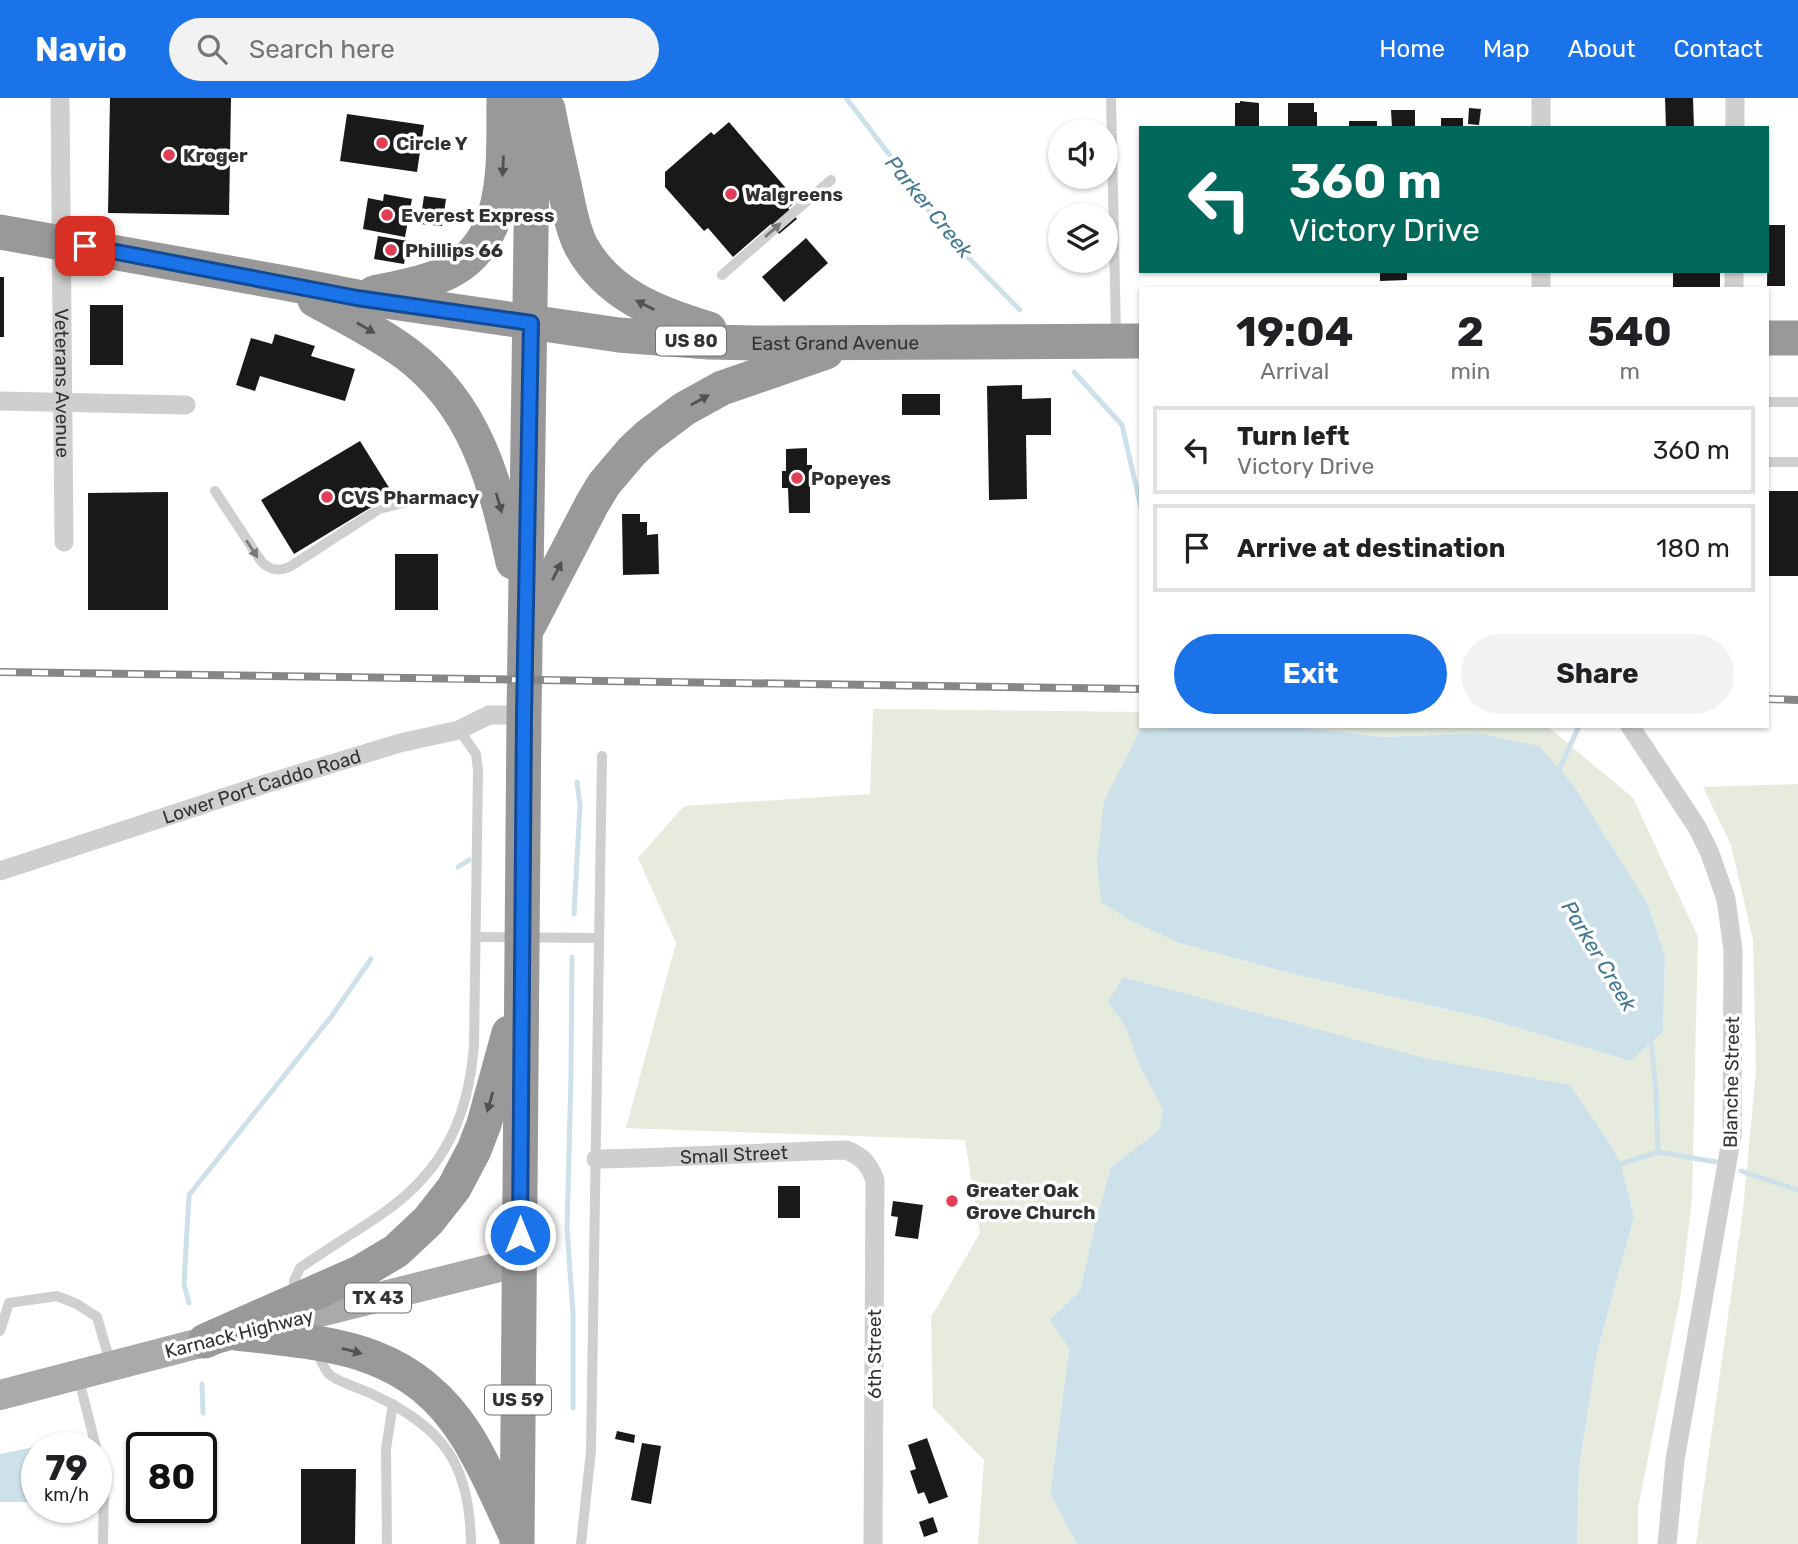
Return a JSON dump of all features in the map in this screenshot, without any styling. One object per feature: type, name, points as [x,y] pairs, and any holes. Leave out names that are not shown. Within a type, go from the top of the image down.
[{"type":"highway","points":[[357,298],[441,276],[456,268],[476,251],[491,227],[499,201],[504,164],[504,98]]},
{"type":"highway","name":"US 59","points":[[517,1541],[524,715],[533,98]]},
{"type":"highway","points":[[545,98],[575,232],[581,246],[602,274],[621,291],[670,317],[756,343]]},
{"type":"highway","name":"US 80","points":[[0,232],[357,298],[531,323]]},
{"type":"highway","points":[[285,283],[406,353],[426,370],[465,417],[484,457],[499,503],[526,631]]},
{"type":"highway","name":"East Grand Avenue","points":[[531,323],[663,339],[756,343],[1129,341]]},
{"type":"highway","points":[[1769,338],[1798,338]]},
{"type":"highway","points":[[526,631],[604,484],[648,436],[684,409],[722,388],[852,343]]},
{"type":"highway","points":[[221,1337],[302,1320],[359,1273],[387,1257],[413,1237],[442,1205],[474,1150],[484,1124],[522,989]]},
{"type":"highway","points":[[302,1320],[353,1350],[405,1372],[430,1392],[467,1435],[517,1541]]},
{"type":"main road","name":"Karnack Highway","points":[[302,1320],[519,1262]]},
{"type":"main road","name":"Karnack Highway","points":[[1,1390],[78,1375],[221,1337]]},
{"type":"street","name":"Veterans Avenue","points":[[60,98],[64,542]]},
{"type":"street","points":[[1541,98],[1541,126]]},
{"type":"street","points":[[1735,98],[1735,126]]},
{"type":"street","points":[[0,401],[186,405]]},
{"type":"street","name":"Lower Port Caddo Road","points":[[0,871],[265,784],[400,743],[459,730],[489,715],[524,715]]},
{"type":"street","name":"Blanche Street","points":[[1631,728],[1698,827],[1709,851],[1726,899],[1733,950],[1730,1154],[1675,1460],[1667,1544]]},
{"type":"street","name":"Small Street","points":[[596,1159],[846,1150],[857,1154],[869,1165]]},
{"type":"street","name":"6th Street","points":[[869,1165],[875,1180],[873,1544]]},
{"type":"lane","points":[[1111,98],[1129,341]]},
{"type":"lane","points":[[722,275],[831,180]]},
{"type":"lane","points":[[1769,402],[1798,402]]},
{"type":"lane","points":[[1769,463],[1798,463]]},
{"type":"lane","points":[[215,491],[261,561],[271,569],[279,570],[291,566],[379,509],[422,498]]},
{"type":"lane","points":[[459,730],[476,754],[478,770],[473,1066],[465,1106],[456,1128],[428,1173],[389,1209],[300,1268],[293,1290],[302,1320],[329,1374],[393,1405],[421,1422],[450,1453],[458,1467],[468,1500],[471,1544]]},
{"type":"lane","points":[[581,1544],[591,1451],[602,756]]},
{"type":"lane","points":[[477,937],[599,938]]},
{"type":"lane","points":[[0,1331],[9,1303],[57,1296],[97,1317],[111,1366]]},
{"type":"lane","points":[[78,1375],[92,1432]]},
{"type":"lane","points":[[387,1544],[386,1448],[393,1405]]},
{"type":"lane","points":[[103,1523],[103,1544]]},
{"type":"shaded area","points":[[873,709],[1139,712],[1139,728],[1164,728],[1140,730],[1104,802],[1129,920],[1179,943],[1289,973],[1484,1018],[1631,1061],[1663,1032],[1665,956],[1648,904],[1574,786],[1476,733],[1385,737],[1307,728],[1549,728],[1633,798],[1698,937],[1692,1198],[1681,1293],[1638,1508],[1638,1544],[1577,1544],[1579,1468],[1597,1353],[1634,1217],[1621,1164],[1569,1085],[1109,1002],[1125,1026],[1140,1067],[1163,1110],[1159,1130],[1111,1167],[1080,1291],[1051,1320],[1069,1347],[1050,1494],[1077,1544],[978,1544],[984,1460],[933,1408],[931,1317],[980,1233],[965,1140],[626,1128],[676,943],[638,858],[684,806],[870,794]]},
{"type":"shaded area","points":[[1798,784],[1798,1544],[1696,1544],[1743,1210],[1756,1071],[1753,940],[1731,845],[1703,787]]},
{"type":"water","points":[[1307,728],[1385,737],[1476,733],[1539,746],[1574,786],[1648,904],[1665,956],[1663,1032],[1631,1061],[1484,1018],[1289,973],[1179,943],[1129,920],[1101,902],[1097,861],[1104,801],[1140,730]]},
{"type":"water","points":[[1123,977],[1428,1059],[1570,1085],[1621,1164],[1634,1217],[1597,1353],[1579,1468],[1577,1544],[1077,1544],[1050,1494],[1069,1348],[1050,1320],[1080,1291],[1111,1167],[1159,1130],[1163,1110],[1140,1067],[1125,1026],[1108,1002]]},
{"type":"water","points":[[21,1450],[21,1502],[0,1502],[0,1454]]},
{"type":"building","name":"Kroger","points":[[110,98],[231,98],[229,215],[108,213]]},
{"type":"building","points":[[1665,98],[1693,98],[1694,126],[1666,126]]},
{"type":"building","points":[[1235,103],[1259,103],[1259,126],[1235,126]]},
{"type":"building","points":[[1288,103],[1314,103],[1317,126],[1288,126]]},
{"type":"building","points":[[1469,108],[1481,109],[1479,125],[1468,124]]},
{"type":"building","points":[[1391,110],[1415,110],[1415,126],[1392,126]]},
{"type":"building","name":"Circle Y","points":[[347,114],[424,125],[417,172],[340,161]]},
{"type":"building","points":[[1441,118],[1463,118],[1463,126],[1441,126]]},
{"type":"building","points":[[1349,121],[1377,121],[1377,126],[1349,126]]},
{"type":"building","name":"Walgreens","points":[[729,122],[797,201],[788,208],[797,219],[779,234],[771,224],[733,257],[708,228],[704,231],[665,187],[665,172],[711,132],[714,135]]},
{"type":"building","name":"Everest Express","points":[[384,194],[412,199],[405,237],[363,229],[368,198],[383,201]]},
{"type":"building","name":"Phillips 66","points":[[424,196],[446,199],[442,226],[420,224]]},
{"type":"building","points":[[1769,225],[1785,225],[1785,286],[1767,286]]},
{"type":"building","name":"Phillips 66","points":[[378,236],[408,241],[404,264],[374,259]]},
{"type":"building","points":[[806,238],[828,263],[784,302],[762,277]]},
{"type":"building","points":[[1380,273],[1407,273],[1407,280],[1380,281]]},
{"type":"building","points":[[1673,273],[1720,273],[1720,287],[1673,287]]},
{"type":"building","points":[[0,277],[4,277],[4,337],[0,337]]},
{"type":"building","points":[[90,305],[123,305],[123,365],[90,365]]},
{"type":"building","points":[[275,334],[315,346],[311,356],[355,369],[345,401],[260,376],[255,391],[236,385],[251,338],[272,344]]},
{"type":"building","points":[[1022,385],[1022,399],[1051,398],[1051,435],[1026,435],[1027,499],[989,500],[987,386]]},
{"type":"building","points":[[902,394],[940,394],[940,415],[902,415]]},
{"type":"building","name":"CVS Pharmacy","points":[[360,441],[393,494],[294,554],[261,500]]},
{"type":"building","name":"Popeyes","points":[[807,448],[807,465],[812,465],[810,513],[789,513],[788,488],[782,488],[782,471],[786,471],[786,449]]},
{"type":"building","points":[[1769,491],[1798,491],[1798,576],[1769,576]]},
{"type":"building","points":[[168,492],[168,610],[88,610],[88,493]]},
{"type":"building","points":[[622,514],[640,514],[640,522],[647,522],[647,535],[658,534],[659,574],[623,575]]},
{"type":"building","points":[[395,554],[438,554],[438,610],[395,610]]},
{"type":"building","points":[[778,1186],[800,1186],[800,1218],[778,1218]]},
{"type":"building","points":[[893,1201],[923,1205],[918,1239],[895,1236],[898,1217],[891,1216]]},
{"type":"building","points":[[617,1431],[635,1435],[634,1443],[615,1439]]},
{"type":"building","points":[[927,1438],[948,1497],[929,1504],[924,1492],[918,1494],[910,1471],[916,1469],[908,1445]]},
{"type":"building","points":[[642,1443],[661,1446],[651,1504],[631,1500]]},
{"type":"building","points":[[301,1469],[356,1469],[355,1544],[301,1544]]},
{"type":"building","points":[[933,1517],[938,1532],[924,1537],[919,1522]]},
{"type":"waterway","name":"Parker Creek","points":[[846,98],[946,235],[1020,310]]},
{"type":"waterway","name":"Parker Creek","points":[[1074,372],[1122,425],[1139,499]]},
{"type":"waterway","name":"Parker Creek","points":[[1557,774],[1578,728]]},
{"type":"waterway","points":[[574,914],[580,805],[577,782]]},
{"type":"waterway","points":[[458,867],[469,860]]},
{"type":"waterway","points":[[572,957],[567,1229],[573,1313],[573,1408]]},
{"type":"waterway","points":[[189,1303],[184,1284],[189,1195],[331,1017],[371,959]]},
{"type":"waterway","name":"Parker Creek","points":[[1648,1037],[1656,1090],[1658,1152],[1716,1162]]},
{"type":"waterway","points":[[1621,1164],[1658,1152]]},
{"type":"waterway","name":"Parker Creek","points":[[1741,1171],[1798,1190]]},
{"type":"waterway","points":[[202,1384],[203,1413]]},
{"type":"railway","points":[[0,672],[1139,689]]},
{"type":"railway","points":[[1769,699],[1798,700]]},
{"type":"place","name":"Circle Y","points":[[382,143]]},
{"type":"place","name":"Kroger","points":[[169,155]]},
{"type":"place","name":"Walgreens","points":[[731,194]]},
{"type":"place","name":"Everest Express","points":[[387,215]]},
{"type":"place","name":"Phillips 66","points":[[391,250]]},
{"type":"place","name":"Popeyes","points":[[797,478]]},
{"type":"place","name":"CVS Pharmacy","points":[[327,497]]},
{"type":"place","name":"Greater Oak Grove Church","points":[[952,1201]]},
{"type":"route","points":[[85,246],[357,298],[531,323],[524,715],[520,1235]]}]
